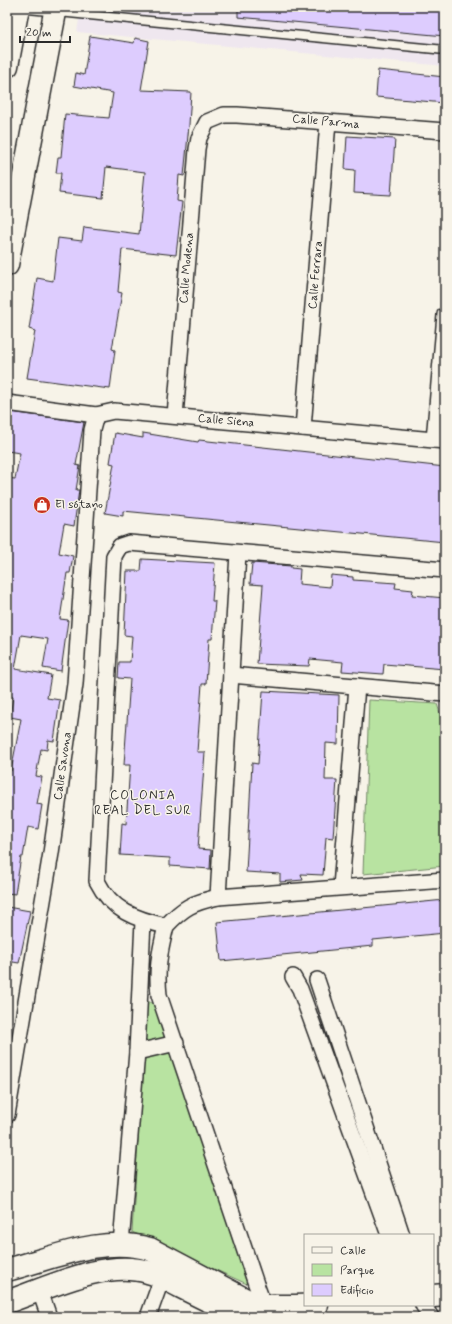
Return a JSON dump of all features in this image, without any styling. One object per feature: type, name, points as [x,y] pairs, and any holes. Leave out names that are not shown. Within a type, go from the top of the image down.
[{"type":"street","points":[[7,66],[18,8]]},
{"type":"street","points":[[7,265],[56,10]]},
{"type":"street","name":"Calle Parma","points":[[207,122],[224,115],[238,115],[445,132]]},
{"type":"street","name":"Calle Modena","points":[[175,416],[197,149],[199,138],[207,122]]},
{"type":"street","name":"Calle Ferrara","points":[[303,428],[328,122]]},
{"type":"street","points":[[439,440],[445,315]]},
{"type":"street","name":"Calle Siena","points":[[7,403],[96,415],[114,411],[439,440]]},
{"type":"street","name":"Calle Savona","points":[[7,1115],[51,853],[75,684],[92,430],[96,415]]},
{"type":"street","points":[[166,926],[143,921],[116,907],[104,894],[97,881],[114,556],[120,546],[129,543],[445,570]]},
{"type":"street","points":[[218,897],[238,552]]},
{"type":"street","points":[[231,675],[445,694]]},
{"type":"street","points":[[341,887],[357,686]]},
{"type":"street","points":[[268,1311],[254,1277],[159,995],[157,976],[158,960],[166,926],[181,910],[198,901],[218,897],[445,880]]},
{"type":"street","points":[[120,1244],[137,1052],[143,921]]},
{"type":"street","points":[[293,977],[300,989],[389,1234]]},
{"type":"street","points":[[317,980],[402,1234]]},
{"type":"street","points":[[137,1052],[176,1043]]},
{"type":"street","points":[[7,1270],[98,1246],[120,1244],[136,1245],[150,1249],[223,1289],[268,1311],[309,1306]]},
{"type":"street","points":[[56,1256],[53,1261],[53,1272],[56,1277],[66,1282]]},
{"type":"street","points":[[33,1264],[42,1266],[48,1274],[47,1285],[42,1290]]},
{"type":"street","points":[[7,1302],[89,1274],[110,1270],[133,1269],[148,1272],[162,1278],[242,1317]]},
{"type":"street","points":[[148,1317],[152,1301],[162,1278]]},
{"type":"street","points":[[42,1290],[49,1317]]},
{"type":"street","points":[[434,1296],[445,1295]]},
{"type":"street","points":[[424,1306],[431,1317]]},
{"type":"lane","points":[[18,8],[56,10],[445,50]]},
{"type":"shaded area","points":[[81,7],[445,7],[445,66],[77,32]]},
{"type":"green space","points":[[369,700],[437,704],[445,728],[445,866],[363,874]]},
{"type":"green space","points":[[147,1001],[157,1005],[247,1284],[132,1232]]},
{"type":"building","points":[[238,7],[445,7],[445,36],[238,17]]},
{"type":"building","points":[[90,36],[134,43],[135,38],[149,41],[141,90],[191,92],[184,176],[179,175],[177,201],[182,202],[176,255],[122,249],[118,292],[122,293],[112,349],[115,350],[110,389],[27,378],[35,331],[29,329],[37,278],[53,281],[58,238],[82,241],[84,227],[139,234],[145,172],[106,167],[103,198],[59,193],[61,173],[56,173],[58,157],[61,157],[65,114],[109,118],[113,93],[74,86],[76,73],[84,75]]},
{"type":"building","points":[[378,70],[445,77],[445,103],[376,97]]},
{"type":"building","points":[[347,136],[395,139],[391,195],[354,193],[355,170],[345,169]]},
{"type":"building","points":[[10,412],[84,422],[76,465],[80,466],[76,490],[79,490],[74,526],[64,524],[59,553],[73,556],[70,573],[67,573],[60,619],[68,620],[61,671],[43,668],[48,639],[21,635],[15,669],[51,675],[47,698],[60,700],[54,741],[48,740],[47,750],[41,749],[36,776],[42,777],[37,804],[42,805],[38,829],[28,827],[15,894],[7,893],[7,771],[11,771],[21,719],[10,717],[13,697],[7,696],[7,478],[15,479],[20,453],[7,451],[7,427]]},
{"type":"building","points":[[115,433],[143,438],[143,433],[198,442],[199,440],[445,467],[445,542],[123,511],[123,516],[105,513],[114,464],[110,463]]},
{"type":"building","points":[[142,559],[215,563],[212,601],[215,601],[212,639],[209,639],[206,684],[202,684],[197,752],[205,752],[198,849],[211,850],[210,869],[170,866],[170,858],[120,855],[122,823],[126,824],[130,765],[124,765],[130,679],[118,678],[119,662],[130,662],[132,636],[124,635],[127,571],[141,571]]},
{"type":"building","points":[[252,563],[291,566],[291,568],[300,569],[299,584],[330,587],[331,575],[353,577],[353,580],[396,583],[395,588],[413,590],[412,595],[445,598],[445,669],[384,664],[383,674],[342,671],[343,662],[310,659],[309,666],[257,664],[263,585],[250,584]]},
{"type":"building","points":[[263,691],[339,695],[338,744],[326,743],[325,780],[337,780],[333,838],[326,837],[323,875],[301,874],[303,880],[280,882],[280,874],[246,872],[252,763],[258,764]]},
{"type":"building","points":[[445,900],[445,933],[373,940],[373,946],[221,961],[217,922]]},
{"type":"building","points":[[7,907],[30,911],[19,963],[7,961]]},
{"type":"place","name":"El sótano","points":[[42,505]]},
{"type":"district","name":"COLONIA REAL DEL SUR","points":[[143,802]]}]
